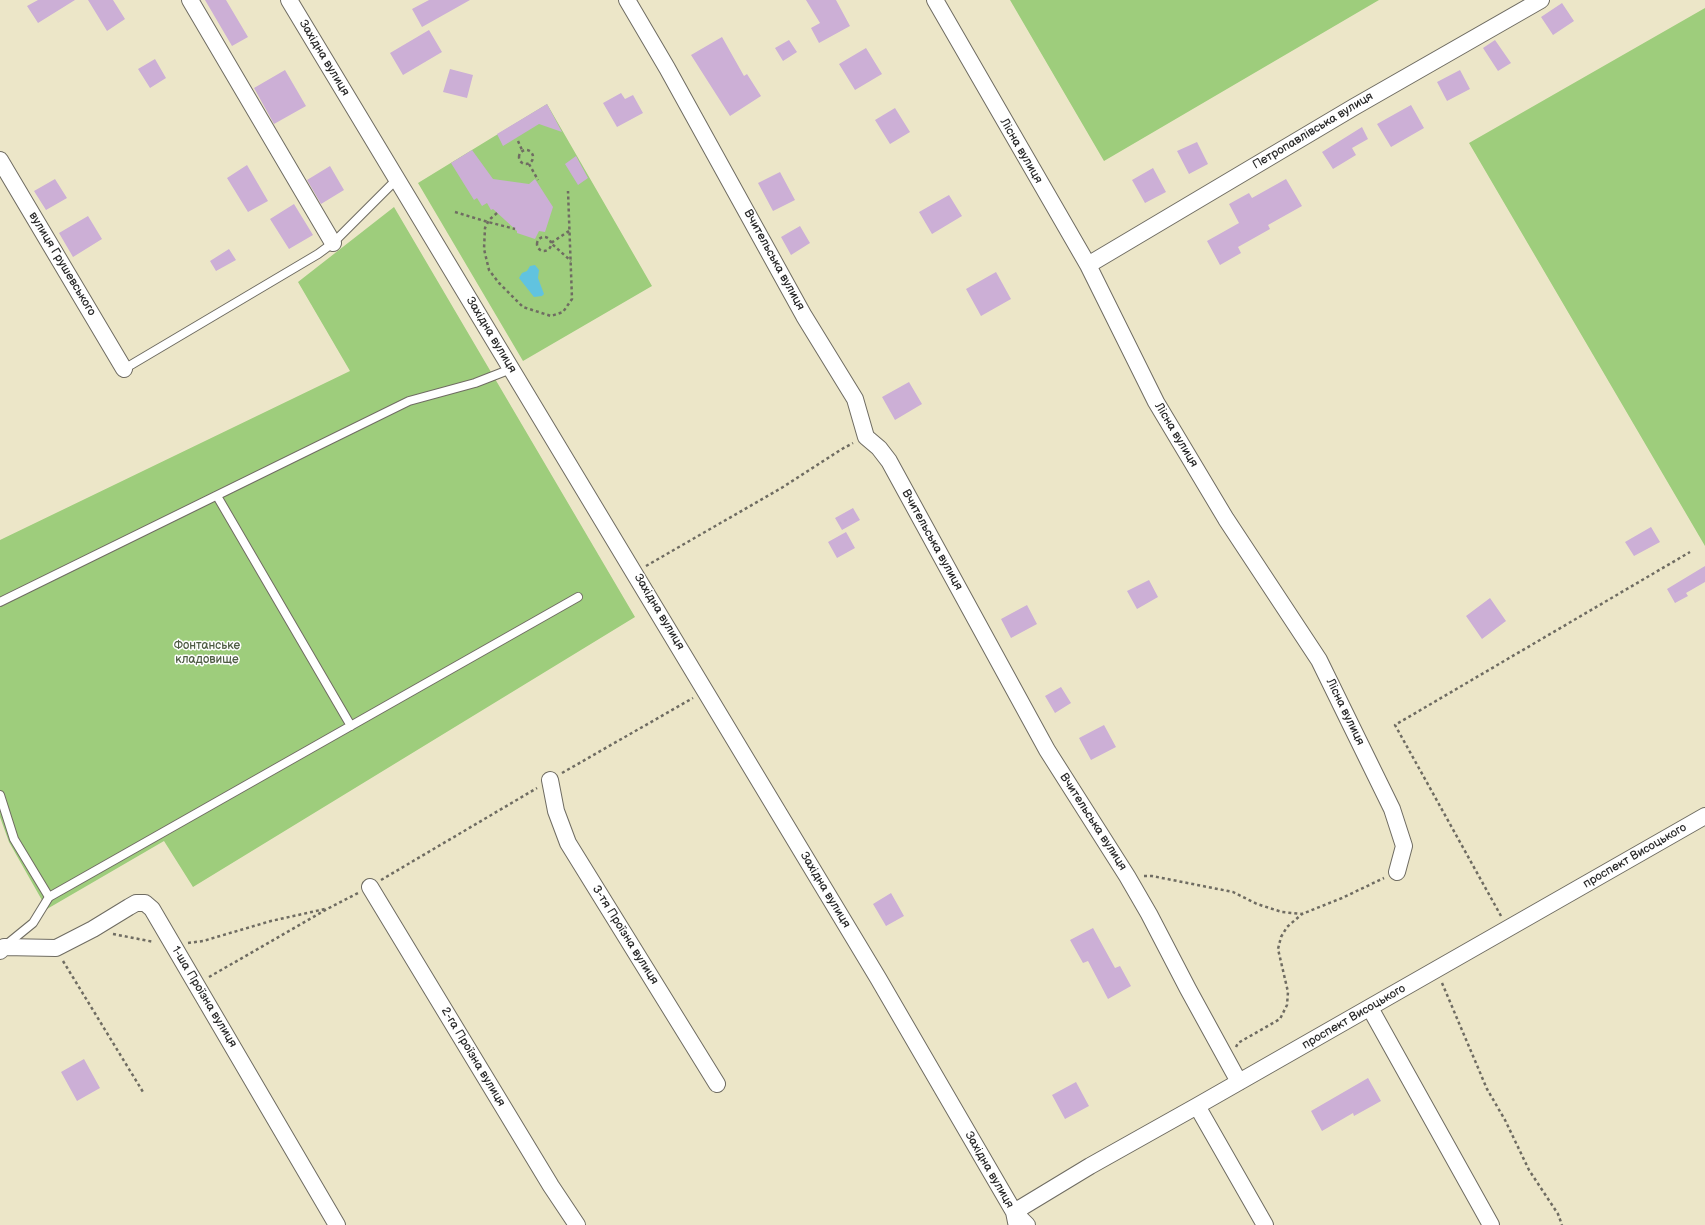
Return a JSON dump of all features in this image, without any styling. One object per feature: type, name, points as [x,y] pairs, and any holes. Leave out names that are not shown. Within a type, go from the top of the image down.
[{"type":"street","points":[[190,0],[333,243]]},
{"type":"street","name":"Західна вулиця","points":[[289,0],[635,572],[878,978],[1015,1219],[1027,1225]]},
{"type":"street","name":"Вчительська вулиця","points":[[627,0],[667,68],[804,316],[855,399],[866,437],[879,448],[889,461],[1047,750],[1127,876],[1239,1082]]},
{"type":"street","name":"Лісна вулиця","points":[[935,0],[1088,265],[1156,402],[1226,518],[1319,660],[1392,809],[1404,846],[1397,872]]},
{"type":"street","name":"Петропавлівська вулиця","points":[[1088,265],[1354,107],[1541,0]]},
{"type":"street","name":"вулиця Грушевського","points":[[0,160],[124,369]]},
{"type":"street","name":"3-тя Проїзна вулиця","points":[[550,780],[556,810],[568,843],[717,1084]]},
{"type":"street","name":"проспект Висоцького","points":[[1015,1219],[1090,1166],[1705,816]]},
{"type":"street","name":"2-га Проїзна вулиця","points":[[370,887],[551,1186],[577,1225]]},
{"type":"street","name":"1-ша Проїзна вулиця","points":[[2,949],[56,948],[93,930],[129,907],[136,904],[145,903],[152,909],[197,984],[337,1225]]},
{"type":"street","points":[[1370,1008],[1492,1225]]},
{"type":"street","points":[[1197,1106],[1265,1225]]},
{"type":"lane","points":[[124,369],[318,254],[333,243],[397,179]]},
{"type":"lane","points":[[0,602],[409,401],[475,383],[511,369]]},
{"type":"lane","points":[[217,496],[352,726]]},
{"type":"lane","points":[[2,949],[33,923],[49,897],[578,597]]},
{"type":"lane","points":[[0,795],[14,839],[49,897]]},
{"type":"path","points":[[518,141],[522,150]]},
{"type":"path","points":[[522,150],[530,151],[532,154],[533,158],[529,164]]},
{"type":"path","points":[[522,150],[519,153],[520,161],[522,164],[529,164]]},
{"type":"path","points":[[529,164],[538,180]]},
{"type":"path","points":[[496,213],[485,228],[484,249],[489,270],[499,283],[524,308],[551,316],[563,312],[572,298],[568,191]]},
{"type":"path","points":[[455,212],[515,228]]},
{"type":"path","points":[[570,231],[551,242],[551,246],[544,250],[538,247],[537,244],[540,238],[547,237],[551,242],[571,261]]},
{"type":"path","points":[[635,572],[783,487],[842,448],[866,437]]},
{"type":"path","points":[[1508,929],[1395,725],[1690,552]]},
{"type":"path","points":[[197,984],[329,908],[370,887],[550,780],[706,691]]},
{"type":"path","points":[[1228,1062],[1238,1043],[1280,1019],[1287,1006],[1288,992],[1278,949],[1281,937],[1287,927],[1302,914],[1342,898],[1397,872]]},
{"type":"path","points":[[1127,876],[1152,876],[1233,892],[1257,904],[1282,912],[1302,914]]},
{"type":"path","points":[[93,930],[173,946],[203,941],[271,921],[329,908]]},
{"type":"path","points":[[56,948],[143,1092]]},
{"type":"path","points":[[1435,970],[1445,988],[1487,1089],[1505,1120],[1529,1170],[1558,1214],[1562,1225]]},
{"type":"green space","points":[[1010,0],[1379,0],[1104,161]]},
{"type":"green space","points":[[1705,8],[1705,546],[1469,143]]},
{"type":"green space","points":[[547,104],[652,286],[523,361],[418,183]]},
{"type":"green space","name":"Фонтанське кладовище","points":[[394,207],[635,617],[193,887],[164,841],[47,909],[9,842],[0,817],[0,540],[350,371],[298,282]]},
{"type":"water","points":[[535,265],[539,270],[538,278],[544,294],[542,296],[534,297],[519,278],[530,266]]},
{"type":"building","points":[[38,0],[75,0],[38,23],[27,6]]},
{"type":"building","points":[[88,0],[113,0],[125,19],[107,31]]},
{"type":"building","points":[[205,0],[226,0],[248,37],[232,46]]},
{"type":"building","points":[[429,0],[470,0],[422,27],[412,9]]},
{"type":"building","points":[[806,0],[836,0],[850,26],[819,43],[811,28],[820,23]]},
{"type":"building","points":[[1562,3],[1574,21],[1553,35],[1541,17]]},
{"type":"building","points":[[429,30],[442,52],[403,75],[390,53]]},
{"type":"building","points":[[722,37],[744,76],[747,74],[761,96],[730,116],[691,55]]},
{"type":"building","points":[[789,40],[797,52],[783,61],[775,48]]},
{"type":"building","points":[[1495,40],[1511,63],[1498,71],[1483,48]]},
{"type":"building","points":[[866,48],[882,74],[855,90],[839,64]]},
{"type":"building","points":[[155,59],[166,78],[150,88],[138,69]]},
{"type":"building","points":[[450,69],[473,75],[467,98],[443,92]]},
{"type":"building","points":[[285,70],[306,106],[274,124],[254,88]]},
{"type":"building","points":[[1460,70],[1470,89],[1447,101],[1437,82]]},
{"type":"building","points":[[621,93],[625,99],[633,95],[643,113],[617,127],[603,103]]},
{"type":"building","points":[[547,104],[562,132],[539,124],[503,146],[497,134]]},
{"type":"building","points":[[1411,105],[1424,128],[1391,147],[1377,124]]},
{"type":"building","points":[[895,108],[910,132],[890,144],[875,120]]},
{"type":"building","points":[[1362,127],[1368,139],[1352,148],[1356,155],[1333,169],[1322,152]]},
{"type":"building","points":[[1197,142],[1208,164],[1189,174],[1177,151]]},
{"type":"building","points":[[472,150],[493,179],[529,184],[535,179],[553,207],[545,232],[539,231],[535,239],[517,233],[517,231],[493,209],[491,210],[487,203],[482,206],[477,198],[474,200],[451,163]]},
{"type":"building","points":[[576,156],[588,178],[578,185],[565,164]]},
{"type":"building","points":[[247,165],[268,201],[248,212],[227,178]]},
{"type":"building","points":[[330,166],[344,190],[321,204],[307,180]]},
{"type":"building","points":[[1153,168],[1166,192],[1145,203],[1132,180]]},
{"type":"building","points":[[780,172],[795,200],[773,211],[758,183]]},
{"type":"building","points":[[55,179],[67,198],[46,210],[34,191]]},
{"type":"building","points":[[1286,179],[1302,206],[1268,225],[1270,229],[1238,247],[1241,253],[1220,265],[1207,241],[1239,223],[1229,204],[1249,193],[1252,198]]},
{"type":"building","points":[[949,195],[962,216],[932,234],[919,212]]},
{"type":"building","points":[[294,204],[313,235],[289,249],[270,219]]},
{"type":"building","points":[[88,216],[102,239],[73,257],[59,233]]},
{"type":"building","points":[[800,226],[810,243],[791,255],[781,237]]},
{"type":"building","points":[[229,249],[236,260],[216,271],[210,261]]},
{"type":"building","points":[[996,272],[1011,299],[981,316],[966,289]]},
{"type":"building","points":[[909,382],[922,404],[895,420],[882,397]]},
{"type":"building","points":[[853,508],[860,520],[842,530],[835,518]]},
{"type":"building","points":[[1651,527],[1660,542],[1634,556],[1625,542]]},
{"type":"building","points":[[846,532],[855,548],[837,558],[828,542]]},
{"type":"building","points":[[1705,566],[1705,582],[1686,593],[1688,596],[1675,603],[1667,589]]},
{"type":"building","points":[[1149,580],[1158,597],[1137,609],[1127,591]]},
{"type":"building","points":[[1490,598],[1506,621],[1482,639],[1466,616]]},
{"type":"building","points":[[1027,605],[1037,624],[1011,638],[1001,619]]},
{"type":"building","points":[[1061,687],[1071,703],[1055,713],[1045,696]]},
{"type":"building","points":[[1104,725],[1116,747],[1091,760],[1079,738]]},
{"type":"building","points":[[891,893],[904,916],[886,926],[873,904]]},
{"type":"building","points":[[1093,928],[1115,968],[1120,966],[1131,986],[1108,999],[1088,961],[1083,963],[1070,940]]},
{"type":"building","points":[[84,1059],[100,1088],[77,1101],[61,1072]]},
{"type":"building","points":[[1368,1078],[1381,1101],[1354,1116],[1353,1113],[1322,1131],[1311,1111]]},
{"type":"building","points":[[1076,1082],[1089,1106],[1065,1119],[1052,1095]]}]
